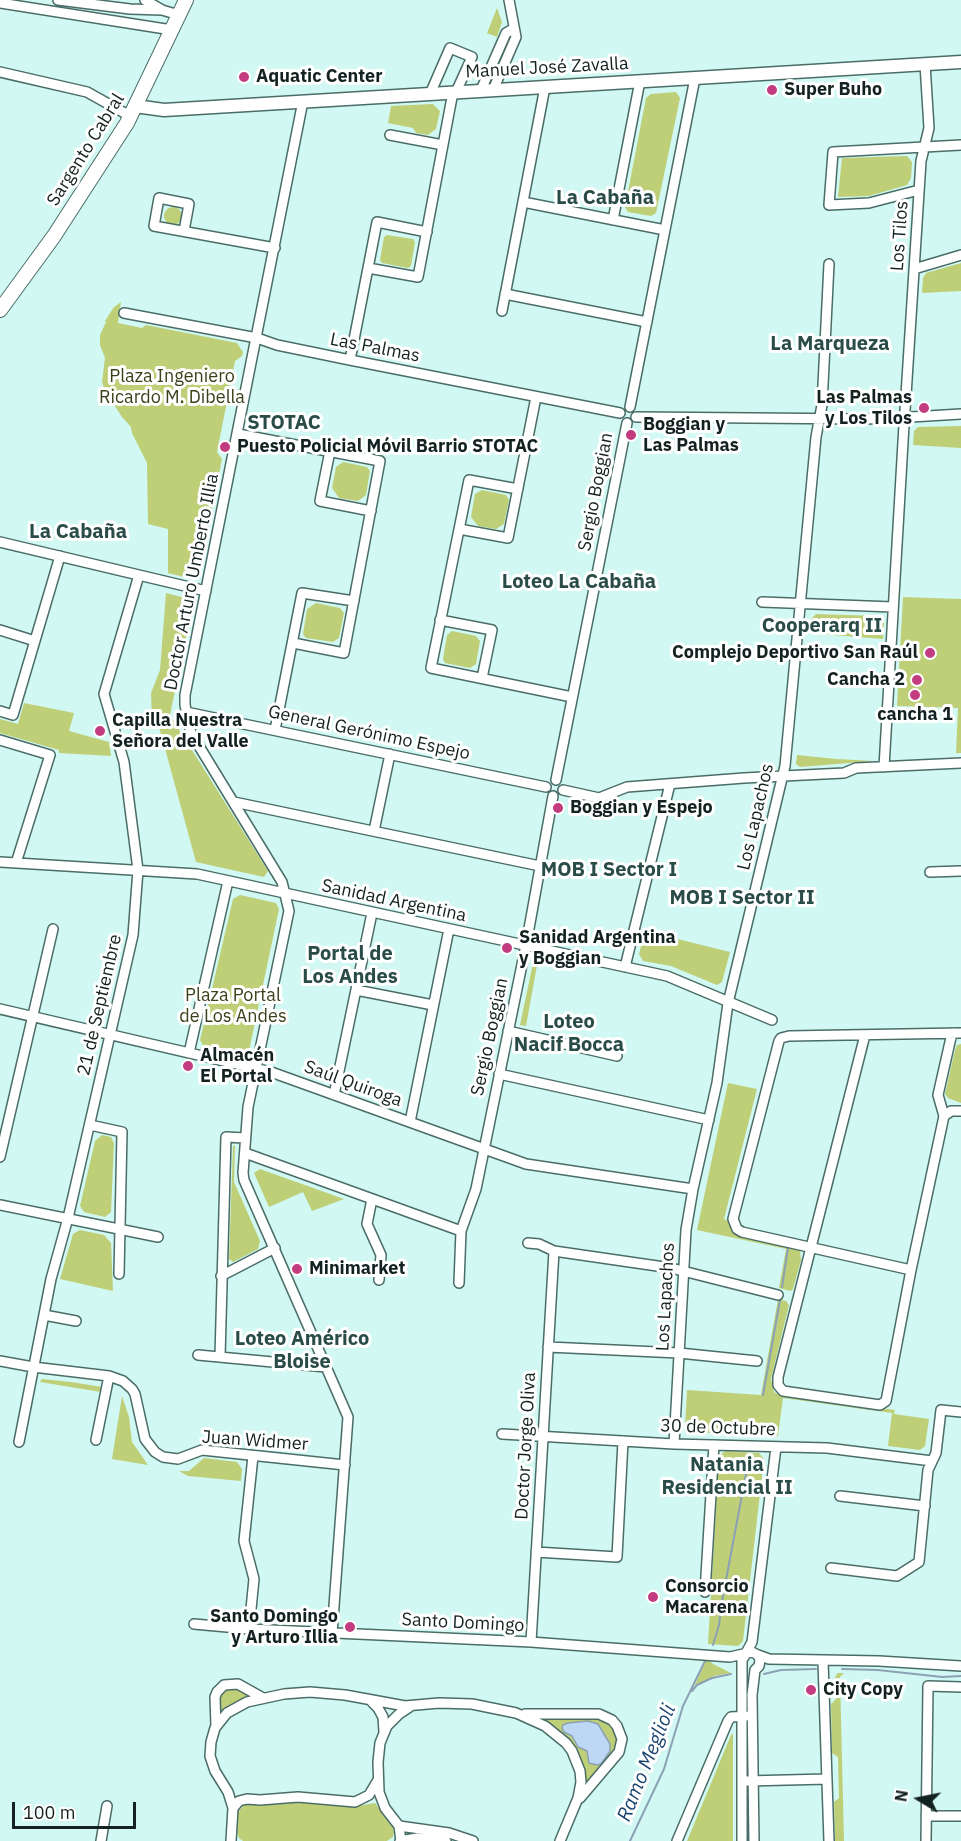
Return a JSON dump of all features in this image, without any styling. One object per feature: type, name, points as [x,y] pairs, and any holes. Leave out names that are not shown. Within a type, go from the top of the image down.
[{"type":"main road","name":"Sargento Cabral","points":[[2,304],[54,236],[133,111],[186,0]]},
{"type":"street","points":[[58,0],[162,10],[179,15]]},
{"type":"street","points":[[145,0],[162,10]]},
{"type":"street","points":[[487,90],[503,65],[516,37],[509,4],[500,0]]},
{"type":"street","points":[[0,3],[172,30]]},
{"type":"street","points":[[487,90],[506,33],[513,29]]},
{"type":"street","points":[[368,268],[418,277],[455,92],[472,57],[450,48],[430,94]]},
{"type":"street","name":"Manuel José Zavalla","points":[[133,111],[961,62]]},
{"type":"street","name":"Los Tilos","points":[[884,767],[921,161],[929,128],[925,64]]},
{"type":"street","points":[[0,72],[87,92],[133,111]]},
{"type":"street","points":[[630,406],[695,78]]},
{"type":"street","points":[[613,220],[640,81]]},
{"type":"street","points":[[502,312],[545,87]]},
{"type":"street","name":"Doctor Arturo Umberto Illia","points":[[303,101],[185,695],[191,733],[282,882],[289,911],[248,1107],[244,1180],[348,1417],[332,1633]]},
{"type":"street","points":[[390,135],[443,145]]},
{"type":"street","points":[[920,190],[869,203],[830,205],[833,152],[961,145]]},
{"type":"street","points":[[184,231],[189,204],[159,198],[154,226],[274,248]]},
{"type":"street","points":[[523,202],[665,230]]},
{"type":"street","points":[[350,360],[377,222],[427,232]]},
{"type":"street","points":[[914,269],[961,255]]},
{"type":"street","name":"Los Lapachos","points":[[674,1444],[686,1230],[717,1083],[728,1003],[783,776],[819,418],[829,264]]},
{"type":"street","points":[[505,294],[647,322]]},
{"type":"street","name":"Las Palmas","points":[[124,313],[620,413]]},
{"type":"street","points":[[459,529],[508,538],[536,397]]},
{"type":"street","points":[[630,406],[623,408],[620,413],[621,420],[627,423],[636,417],[864,419],[961,414]]},
{"type":"street","points":[[630,406],[635,410],[636,417]]},
{"type":"street","name":"Sergio Boggian","points":[[556,780],[627,423]]},
{"type":"street","points":[[238,434],[380,461],[344,652],[293,643]]},
{"type":"street","points":[[330,451],[320,501],[371,511]]},
{"type":"street","points":[[518,489],[468,480],[431,668],[573,697]]},
{"type":"street","points":[[0,542],[206,591]]},
{"type":"street","points":[[0,711],[14,715],[60,556]]},
{"type":"street","name":"21 de Septiembre","points":[[19,1442],[51,1279],[68,1218],[133,935],[138,870],[124,762],[104,694],[139,575]]},
{"type":"street","points":[[275,730],[302,592],[354,601]]},
{"type":"street","points":[[762,602],[893,606]]},
{"type":"street","points":[[440,620],[492,630],[482,678]]},
{"type":"street","points":[[0,630],[35,641]]},
{"type":"street","name":"General Gerónimo Espejo","points":[[186,712],[546,787]]},
{"type":"street","points":[[0,740],[50,755],[16,863]]},
{"type":"street","points":[[374,831],[390,754]]},
{"type":"street","points":[[563,790],[599,798],[627,787],[844,772],[856,768],[961,763]]},
{"type":"street","points":[[556,780],[562,784],[563,790],[558,796],[553,796],[548,793],[546,787],[550,781],[556,780]]},
{"type":"street","points":[[625,967],[670,784]]},
{"type":"street","name":"Sergio Boggian","points":[[459,1283],[461,1232],[476,1189],[526,945],[553,796]]},
{"type":"street","points":[[234,802],[540,866]]},
{"type":"street","name":"Sanidad Argentina","points":[[0,862],[197,874],[372,914],[667,976],[772,1020]]},
{"type":"street","points":[[930,872],[961,871]]},
{"type":"street","points":[[189,1053],[228,881]]},
{"type":"street","points":[[334,1095],[372,914]]},
{"type":"street","points":[[0,1157],[52,929]]},
{"type":"street","points":[[410,1122],[449,929]]},
{"type":"street","points":[[356,990],[433,1005]]},
{"type":"street","name":"Saúl Quiroga","points":[[0,1009],[256,1068],[526,1164],[693,1190]]},
{"type":"street","points":[[508,1031],[617,1056]]},
{"type":"street","points":[[865,1035],[811,1248],[778,1381],[779,1389],[786,1393],[880,1405],[885,1403],[944,1116],[938,1095],[957,1033],[785,1036],[779,1041],[734,1219],[735,1226],[740,1232],[811,1248],[911,1270]]},
{"type":"street","points":[[499,1074],[709,1120]]},
{"type":"street","points":[[944,1116],[951,1111],[961,1111]]},
{"type":"street","points":[[90,1125],[122,1132],[118,1228],[119,1274]]},
{"type":"street","points":[[220,1357],[226,1137],[245,1138]]},
{"type":"street","points":[[245,1153],[461,1232]]},
{"type":"street","points":[[372,1199],[367,1224],[381,1255],[379,1280]]},
{"type":"street","points":[[0,1205],[158,1237]]},
{"type":"street","points":[[528,1243],[539,1244],[548,1250],[671,1268],[778,1295]]},
{"type":"street","points":[[221,1276],[274,1248]]},
{"type":"street","name":"Doctor Jorge Oliva","points":[[531,1642],[554,1251]]},
{"type":"street","points":[[44,1315],[76,1321]]},
{"type":"street","points":[[548,1347],[679,1353],[757,1361]]},
{"type":"street","points":[[198,1355],[326,1368]]},
{"type":"street","name":"Juan Widmer","points":[[0,1361],[109,1376],[123,1381],[132,1389],[143,1434],[159,1455],[178,1459],[202,1450],[345,1465]]},
{"type":"street","points":[[96,1440],[109,1376]]},
{"type":"street","points":[[831,1568],[897,1576],[919,1562],[928,1470],[936,1453],[941,1410],[961,1412]]},
{"type":"street","name":"30 de Octubre","points":[[502,1434],[674,1444],[827,1448],[932,1461]]},
{"type":"street","points":[[536,1552],[617,1557],[623,1441]]},
{"type":"street","points":[[705,1592],[714,1445]]},
{"type":"street","points":[[742,1841],[742,1716],[776,1447]]},
{"type":"street","points":[[249,1629],[254,1579],[244,1542],[253,1456]]},
{"type":"street","points":[[840,1496],[925,1506]]},
{"type":"street","name":"Santo Domingo","points":[[194,1624],[249,1629],[531,1642],[748,1657]]},
{"type":"street","points":[[748,1657],[961,1666]]},
{"type":"street","points":[[748,1657],[747,1670],[757,1668],[769,1659]]},
{"type":"street","points":[[748,1657],[760,1660],[757,1668],[753,1716],[754,1841]]},
{"type":"street","points":[[823,1661],[829,1841]]},
{"type":"street","points":[[232,1839],[234,1808],[210,1756],[215,1728],[215,1697],[224,1685],[238,1684],[263,1698]]},
{"type":"street","points":[[926,1841],[928,1686],[961,1687]]},
{"type":"street","points":[[215,1728],[233,1709],[263,1698],[309,1692],[345,1695],[370,1701],[411,1706],[457,1702],[489,1706],[516,1713],[545,1726],[566,1743],[580,1771],[581,1782],[576,1805],[560,1841]]},
{"type":"street","points":[[370,1701],[378,1708],[385,1724],[379,1752],[378,1780],[382,1800],[388,1813],[399,1826],[400,1841],[417,1838],[446,1841]]},
{"type":"street","points":[[383,1734],[392,1720],[411,1706]]},
{"type":"street","points":[[516,1713],[598,1714],[612,1720],[617,1726],[622,1739],[619,1752],[576,1805]]},
{"type":"street","points":[[678,1841],[728,1721],[731,1717],[753,1716]]},
{"type":"street","points":[[742,1781],[827,1779]]},
{"type":"street","points":[[365,1798],[372,1792],[378,1780]]},
{"type":"street","points":[[226,1787],[247,1799]]},
{"type":"street","points":[[234,1808],[239,1801],[247,1799],[306,1797],[350,1802],[377,1797],[382,1800]]},
{"type":"street","points":[[101,1841],[107,1806]]},
{"type":"street","points":[[926,1816],[961,1816]]},
{"type":"street","points":[[399,1826],[449,1833],[473,1841]]},
{"type":"green space","points":[[497,8],[502,22],[497,37],[487,33]]},
{"type":"green space","points":[[676,92],[680,98],[656,213],[651,216],[628,212],[625,207],[646,98],[651,94]]},
{"type":"green space","points":[[433,104],[440,111],[436,129],[428,135],[416,133],[413,128],[388,123],[391,106]]},
{"type":"green space","points":[[907,156],[912,162],[911,178],[907,185],[869,196],[838,197],[842,158]]},
{"type":"green space","points":[[173,207],[179,210],[182,216],[179,222],[173,225],[167,222],[164,216],[167,210]]},
{"type":"green space","points":[[387,235],[413,239],[415,242],[411,266],[408,268],[382,263],[380,260],[384,237]]},
{"type":"green space","points":[[961,263],[961,291],[922,293],[923,278],[926,273]]},
{"type":"green space","name":"Plaza Ingeniero Ricardo M. Dibella","points":[[121,302],[118,323],[142,328],[146,325],[237,343],[243,352],[242,356],[235,361],[217,452],[222,459],[199,574],[192,579],[168,573],[168,529],[148,524],[147,463],[131,427],[105,391],[102,382],[105,358],[100,345],[100,335],[105,321],[114,307]]},
{"type":"green space","points":[[961,426],[961,448],[913,445],[914,431],[918,427]]},
{"type":"green space","points":[[343,462],[367,467],[370,471],[366,495],[358,501],[339,498],[332,488],[336,467]]},
{"type":"green space","points":[[482,490],[506,495],[509,500],[504,524],[496,529],[478,526],[471,517],[475,494]]},
{"type":"green space","points":[[166,593],[189,599],[193,604],[170,715],[268,871],[264,877],[196,862],[161,734],[156,719],[152,719],[151,693],[160,670]]},
{"type":"green space","name":"Complejo Deportivo San Raúl","points":[[903,597],[961,599],[961,753],[956,753],[958,708],[897,706]]},
{"type":"green space","points":[[316,603],[340,608],[344,613],[339,638],[333,642],[306,638],[303,634],[307,609]]},
{"type":"green space","points":[[816,614],[878,616],[884,621],[883,639],[808,633],[810,620]]},
{"type":"green space","points":[[452,631],[476,636],[480,641],[476,664],[470,668],[445,663],[443,659],[447,635]]},
{"type":"green space","points":[[24,703],[74,713],[69,731],[109,742],[111,756],[59,753],[59,750],[0,733],[0,719],[18,724]]},
{"type":"green space","points":[[797,755],[874,761],[800,767],[796,764]]},
{"type":"green space","name":"Plaza Portal de Los Andes","points":[[240,895],[276,903],[279,909],[249,1051],[243,1056],[204,1047],[200,1040],[233,899]]},
{"type":"green space","points":[[645,931],[730,952],[722,982],[717,985],[671,966],[643,961],[639,954]]},
{"type":"green space","points":[[538,960],[526,1026],[520,1025],[533,963]]},
{"type":"green space","points":[[961,1044],[961,1103],[948,1098],[945,1094],[955,1050],[957,1045]]},
{"type":"green space","points":[[728,1083],[757,1089],[724,1219],[728,1221],[733,1233],[737,1235],[800,1250],[801,1260],[791,1291],[779,1288],[786,1249],[697,1230]]},
{"type":"green space","points":[[102,1135],[111,1137],[114,1143],[111,1212],[105,1217],[84,1212],[80,1206],[95,1141]]},
{"type":"green space","points":[[235,1145],[234,1182],[260,1241],[258,1249],[233,1262],[229,1259],[233,1146]]},
{"type":"green space","points":[[260,1169],[344,1199],[312,1211],[303,1192],[269,1207],[254,1173]]},
{"type":"green space","points":[[80,1230],[104,1235],[111,1243],[113,1291],[60,1279],[73,1234]]},
{"type":"green space","points":[[778,1299],[786,1301],[789,1305],[771,1379],[774,1392],[895,1410],[894,1414],[929,1419],[925,1446],[920,1450],[888,1446],[892,1413],[783,1398],[778,1436],[690,1432],[685,1426],[687,1390],[761,1395]]},
{"type":"green space","points":[[42,1379],[102,1387],[101,1392],[40,1382]]},
{"type":"green space","points":[[122,1396],[129,1417],[132,1442],[148,1465],[112,1459]]},
{"type":"green space","points":[[725,1451],[759,1453],[764,1459],[743,1641],[738,1646],[708,1644],[719,1456]]},
{"type":"green space","points":[[204,1458],[237,1462],[242,1469],[241,1481],[188,1476],[179,1471],[189,1471]]},
{"type":"green space","points":[[707,1658],[713,1664],[731,1673],[714,1676],[694,1687]]},
{"type":"green space","points":[[838,1673],[844,1673],[840,1677],[844,1841],[835,1841],[834,1802],[839,1798],[838,1757],[832,1753],[831,1704],[836,1699],[835,1677]]},
{"type":"green space","points":[[236,1687],[249,1695],[248,1697],[220,1713],[219,1696],[226,1688]]},
{"type":"green space","points":[[594,1716],[612,1726],[617,1739],[616,1749],[612,1756],[588,1785],[585,1783],[583,1767],[577,1752],[568,1740],[543,1720]]},
{"type":"green space","points":[[733,1734],[733,1841],[687,1841],[731,1735]]},
{"type":"green space","points":[[287,1801],[325,1802],[351,1807],[375,1803],[393,1827],[393,1837],[387,1841],[243,1841],[239,1838],[238,1812],[244,1805]]},
{"type":"water","points":[[588,1721],[598,1724],[610,1744],[610,1751],[601,1764],[589,1763],[587,1751],[578,1747],[572,1736],[564,1732],[562,1728],[568,1723]]},
{"type":"waterway","points":[[782,1287],[788,1248]]},
{"type":"waterway","points":[[763,1395],[780,1300]]},
{"type":"waterway","points":[[713,1645],[719,1625],[749,1458]]},
{"type":"waterway","name":"Ramo Meglioli","points":[[630,1841],[664,1769],[683,1706],[705,1661]]},
{"type":"waterway","points":[[764,1674],[781,1670],[816,1669]]},
{"type":"waterway","points":[[842,1669],[878,1670],[942,1677],[961,1676]]},
{"type":"waterway","points":[[692,1691],[697,1685],[712,1678],[731,1674]]},
{"type":"place","name":"Aquatic Center","points":[[244,77]]},
{"type":"place","name":"Super Buho","points":[[772,90]]},
{"type":"place","name":"Las Palmas y Los Tilos","points":[[924,408]]},
{"type":"place","name":"Boggian y Las Palmas","points":[[631,435]]},
{"type":"place","name":"Puesto Policial Móvil Barrio STOTAC","points":[[225,447]]},
{"type":"place","name":"Complejo Deportivo San Raúl","points":[[930,653]]},
{"type":"place","name":"Cancha 2","points":[[917,680]]},
{"type":"place","name":"cancha 1","points":[[915,695]]},
{"type":"place","name":"Capilla Nuestra Señora del Valle","points":[[100,731]]},
{"type":"place","name":"Boggian y Espejo","points":[[558,808]]},
{"type":"place","name":"Sanidad Argentina y Boggian","points":[[507,948]]},
{"type":"place","name":"Almacén El Portal","points":[[188,1066]]},
{"type":"place","name":"Minimarket","points":[[297,1269]]},
{"type":"place","name":"Consorcio Macarena","points":[[653,1597]]},
{"type":"place","name":"Santo Domingo y Arturo Illia","points":[[350,1627]]},
{"type":"place","name":"City Copy","points":[[811,1690]]},
{"type":"district","name":"La Cabaña","points":[[605,198]]},
{"type":"district","name":"La Marqueza","points":[[830,344]]},
{"type":"district","name":"STOTAC","points":[[284,423]]},
{"type":"district","name":"La Cabaña","points":[[78,532]]},
{"type":"district","name":"Loteo La Cabaña","points":[[579,582]]},
{"type":"district","name":"Cooperarq II","points":[[822,626]]},
{"type":"district","name":"MOB I Sector I","points":[[609,870]]},
{"type":"district","name":"MOB I Sector II","points":[[742,898]]},
{"type":"district","name":"Portal de Los Andes","points":[[350,966]]},
{"type":"district","name":"Loteo Nacif Bocca","points":[[569,1034]]},
{"type":"district","name":"Loteo Américo Bloise","points":[[302,1350]]},
{"type":"district","name":"Natania Residencial II","points":[[727,1476]]}]
